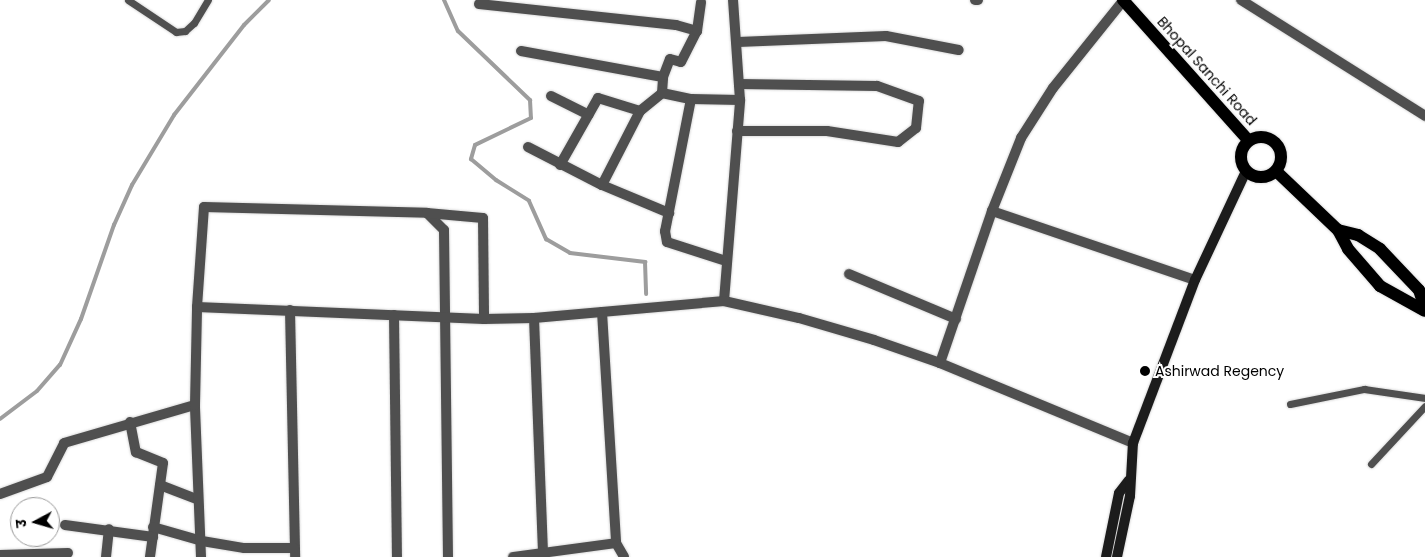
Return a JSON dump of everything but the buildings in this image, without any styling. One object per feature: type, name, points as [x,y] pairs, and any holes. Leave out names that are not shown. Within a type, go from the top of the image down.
[{"type":"main road","name":"Bhopal Sanchi Road","points":[[1123,0],[1248,140]]},
{"type":"main road","points":[[1261,136],[1274,140],[1282,159],[1276,171],[1264,177],[1246,171],[1240,158],[1248,140],[1261,136]]},
{"type":"main road","points":[[1117,557],[1130,496],[1128,480],[1133,443],[1196,280],[1246,171]]},
{"type":"main road","points":[[1276,171],[1338,230],[1348,249],[1380,286],[1425,309]]},
{"type":"main road","points":[[1338,230],[1358,235],[1380,249],[1419,290],[1425,309]]},
{"type":"main road","points":[[1106,557],[1119,494],[1128,480]]},
{"type":"street","points":[[724,301],[740,100],[738,42],[733,0]]},
{"type":"street","points":[[940,363],[992,212],[1021,138],[1053,88],[1123,0]]},
{"type":"street","points":[[1241,0],[1425,116]]},
{"type":"street","points":[[602,185],[640,110],[662,93],[663,77],[670,59],[681,62],[697,31],[702,1]]},
{"type":"street","points":[[479,4],[676,25],[697,31]]},
{"type":"street","points":[[738,42],[886,36],[959,50]]},
{"type":"street","points":[[521,51],[663,77]]},
{"type":"street","points":[[738,131],[827,131],[898,142],[916,128],[919,101],[877,86],[739,84]]},
{"type":"street","points":[[662,93],[691,99],[740,100]]},
{"type":"street","points":[[551,96],[589,115]]},
{"type":"street","points":[[560,165],[598,98],[640,110]]},
{"type":"street","points":[[691,99],[665,231],[667,242],[726,261]]},
{"type":"street","points":[[528,147],[602,185],[669,213]]},
{"type":"street","points":[[201,557],[202,541],[197,498],[195,405],[196,307],[204,207],[427,213],[483,218],[484,319]]},
{"type":"street","points":[[992,212],[1196,280]]},
{"type":"street","points":[[427,213],[444,230],[448,557]]},
{"type":"street","points":[[849,274],[956,318]]},
{"type":"street","points":[[196,307],[394,315],[444,319],[484,319],[534,318],[724,301],[799,318],[940,363],[1133,443]]},
{"type":"street","points":[[65,526],[153,532],[202,541],[244,552],[295,552],[290,310]]},
{"type":"street","points":[[602,312],[616,543],[624,557]]},
{"type":"street","points":[[394,315],[397,557]]},
{"type":"street","points":[[534,318],[543,552]]},
{"type":"street","points":[[0,494],[47,477],[64,443],[130,422],[195,405]]},
{"type":"street","points":[[130,422],[136,452],[163,463],[150,557]]},
{"type":"street","points":[[160,485],[197,498]]},
{"type":"street","points":[[106,557],[109,529]]},
{"type":"street","points":[[513,557],[616,543]]},
{"type":"street","points":[[0,555],[32,556],[68,553]]},
{"type":"lane","points":[[128,0],[176,32],[185,31],[194,24],[208,0]]},
{"type":"lane","points":[[1290,404],[1364,388],[1425,398]]},
{"type":"lane","points":[[1371,464],[1425,406]]},
{"type":"waterway","points":[[0,419],[37,391],[60,365],[81,319],[114,225],[132,185],[174,115],[244,25],[269,0]]},
{"type":"waterway","points":[[444,0],[458,31],[530,100],[531,118],[475,145],[471,159],[496,180],[529,201],[546,239],[570,253],[645,262],[646,294]]},
{"type":"place","name":"Ashirwad Regency","points":[[1145,371]]}]
